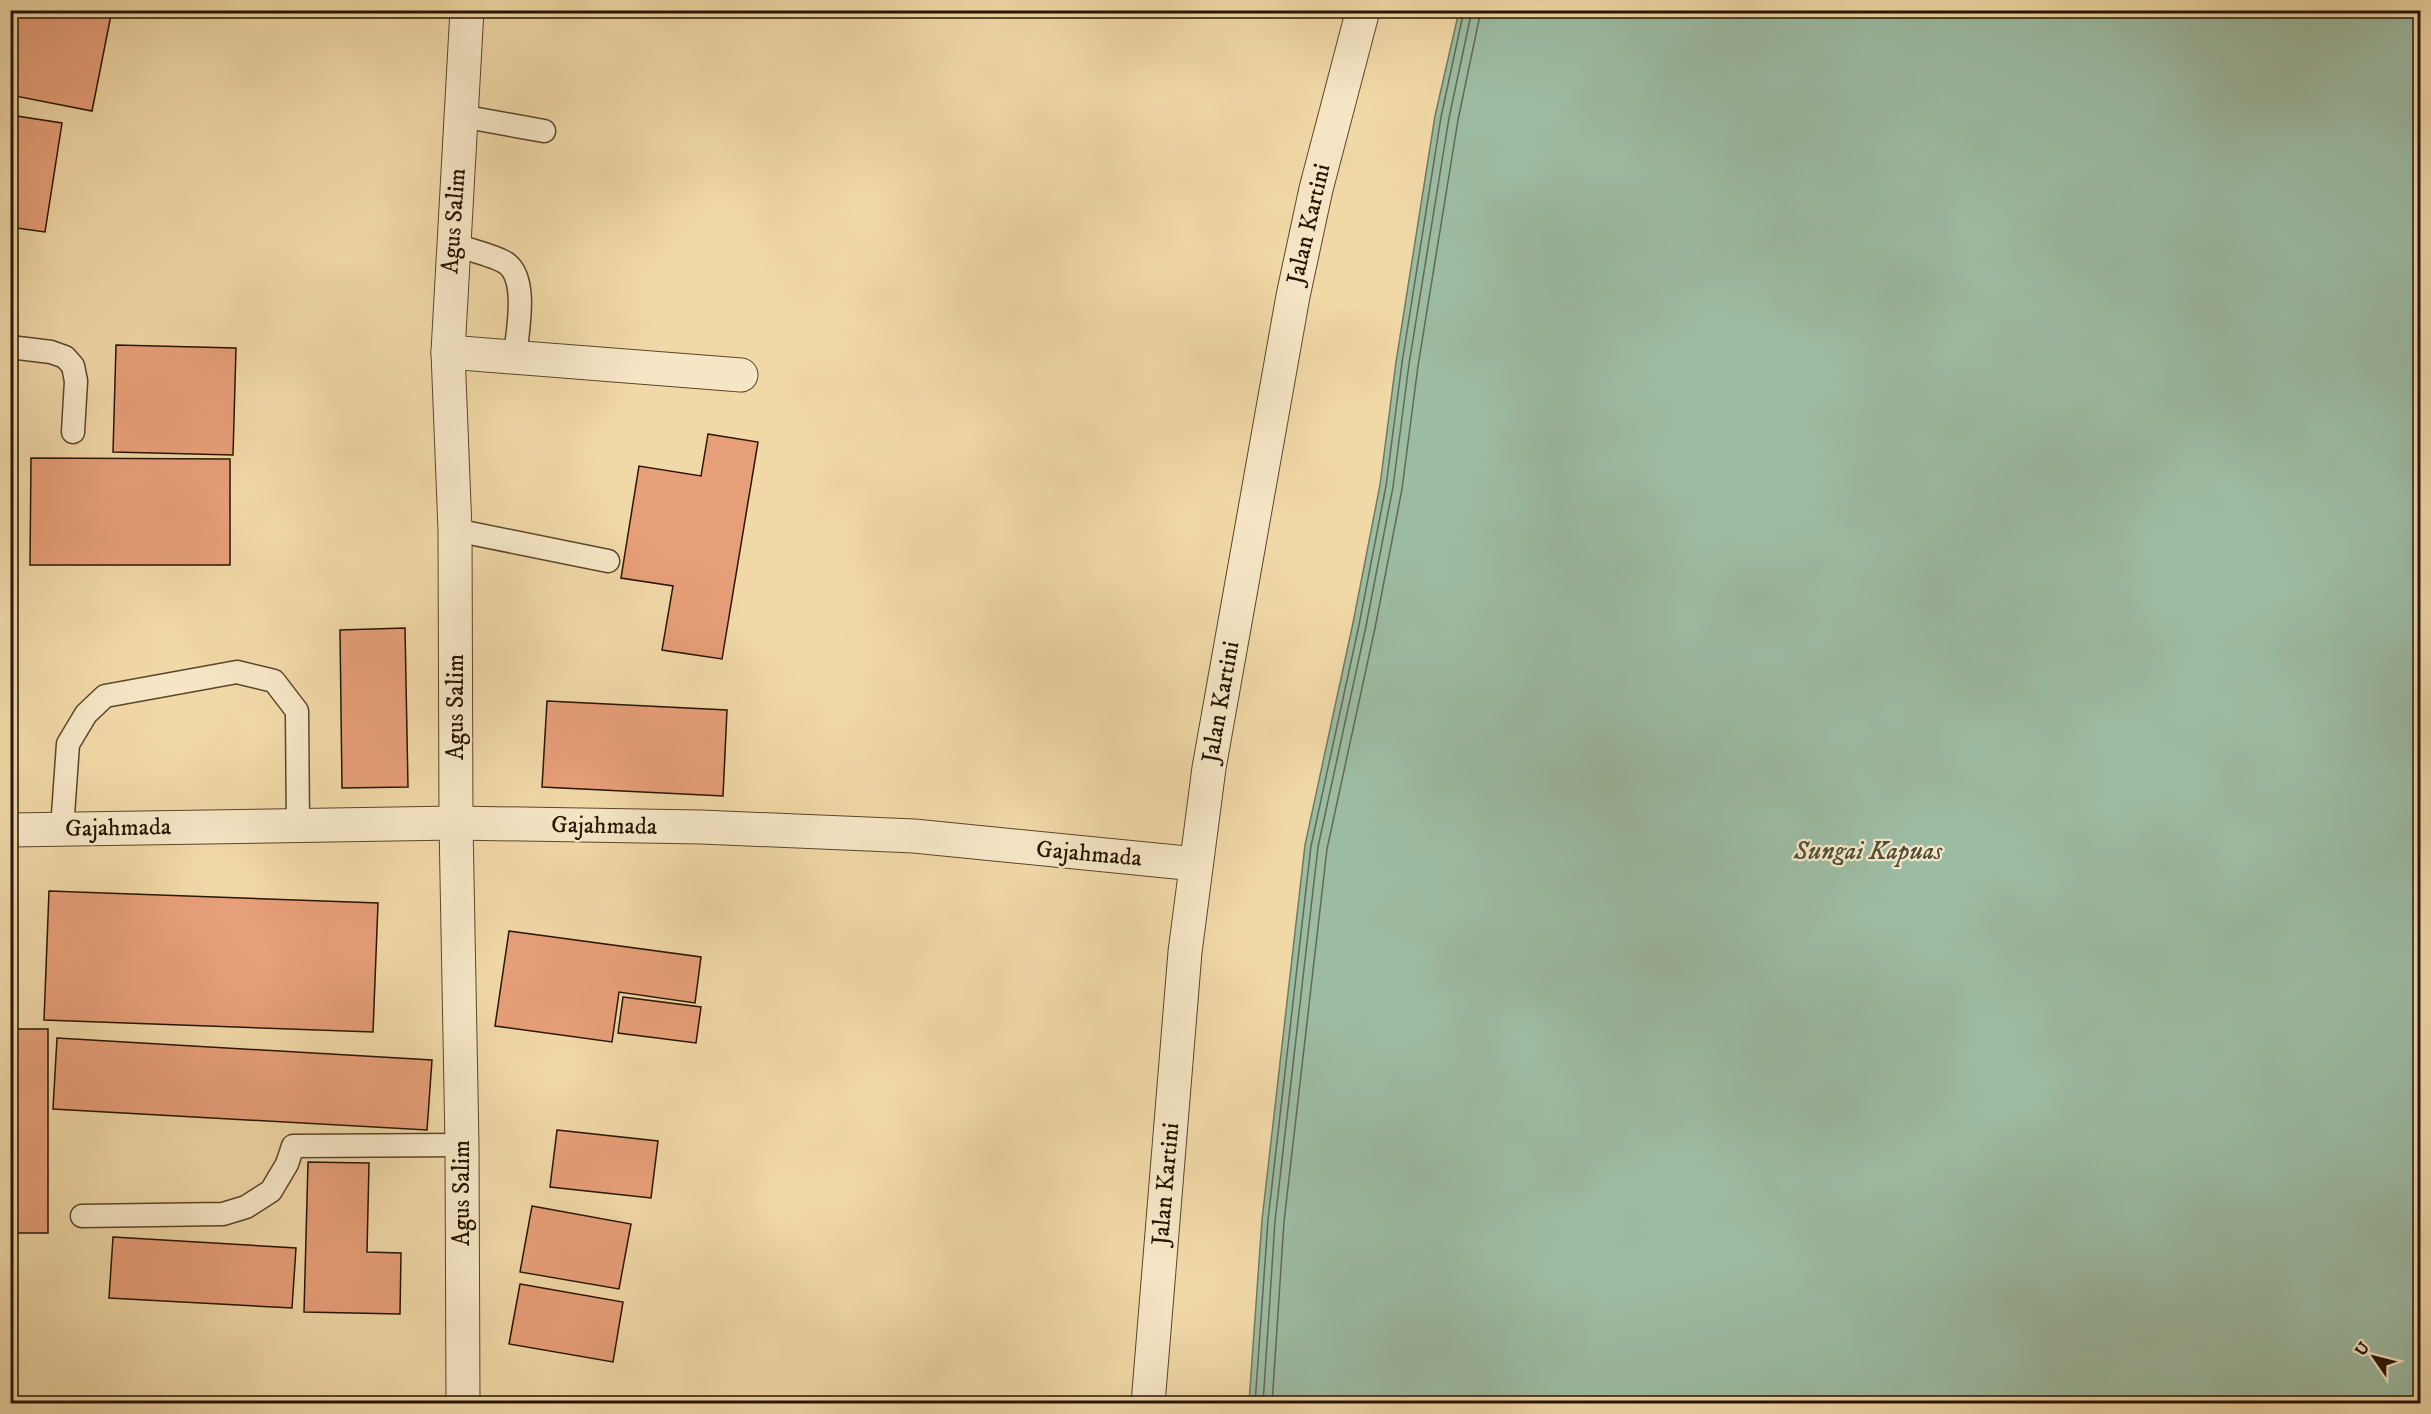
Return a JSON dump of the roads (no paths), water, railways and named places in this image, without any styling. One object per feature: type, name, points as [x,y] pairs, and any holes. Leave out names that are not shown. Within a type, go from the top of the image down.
[{"type":"street","name":"Agus Salim","points":[[463,1404],[455,530],[448,352],[467,10]]},
{"type":"street","name":"Jalan Kartini","points":[[1148,1404],[1185,952],[1209,768],[1293,296],[1317,189],[1363,10]]},
{"type":"street","points":[[448,352],[741,375]]},
{"type":"street","name":"Gajahmada","points":[[10,830],[456,823],[701,827],[914,836],[1196,864]]},
{"type":"lane","points":[[461,116],[544,131]]},
{"type":"lane","points":[[453,244],[506,263],[515,273],[520,291],[515,357]]},
{"type":"lane","points":[[10,347],[51,352],[65,357],[73,366],[76,381],[73,432]]},
{"type":"lane","points":[[455,530],[608,561]]},
{"type":"lane","points":[[62,829],[68,744],[86,714],[105,696],[237,672],[274,681],[297,711],[298,826]]},
{"type":"lane","points":[[82,1216],[223,1214],[246,1207],[270,1191],[286,1164],[293,1146],[462,1146]]},
{"type":"water","name":"Sungai Kapuas","points":[[1459,11],[2420,11],[2420,1403],[1249,1403],[1262,1220],[1305,845],[1380,485],[1396,362],[1435,116]]}]
